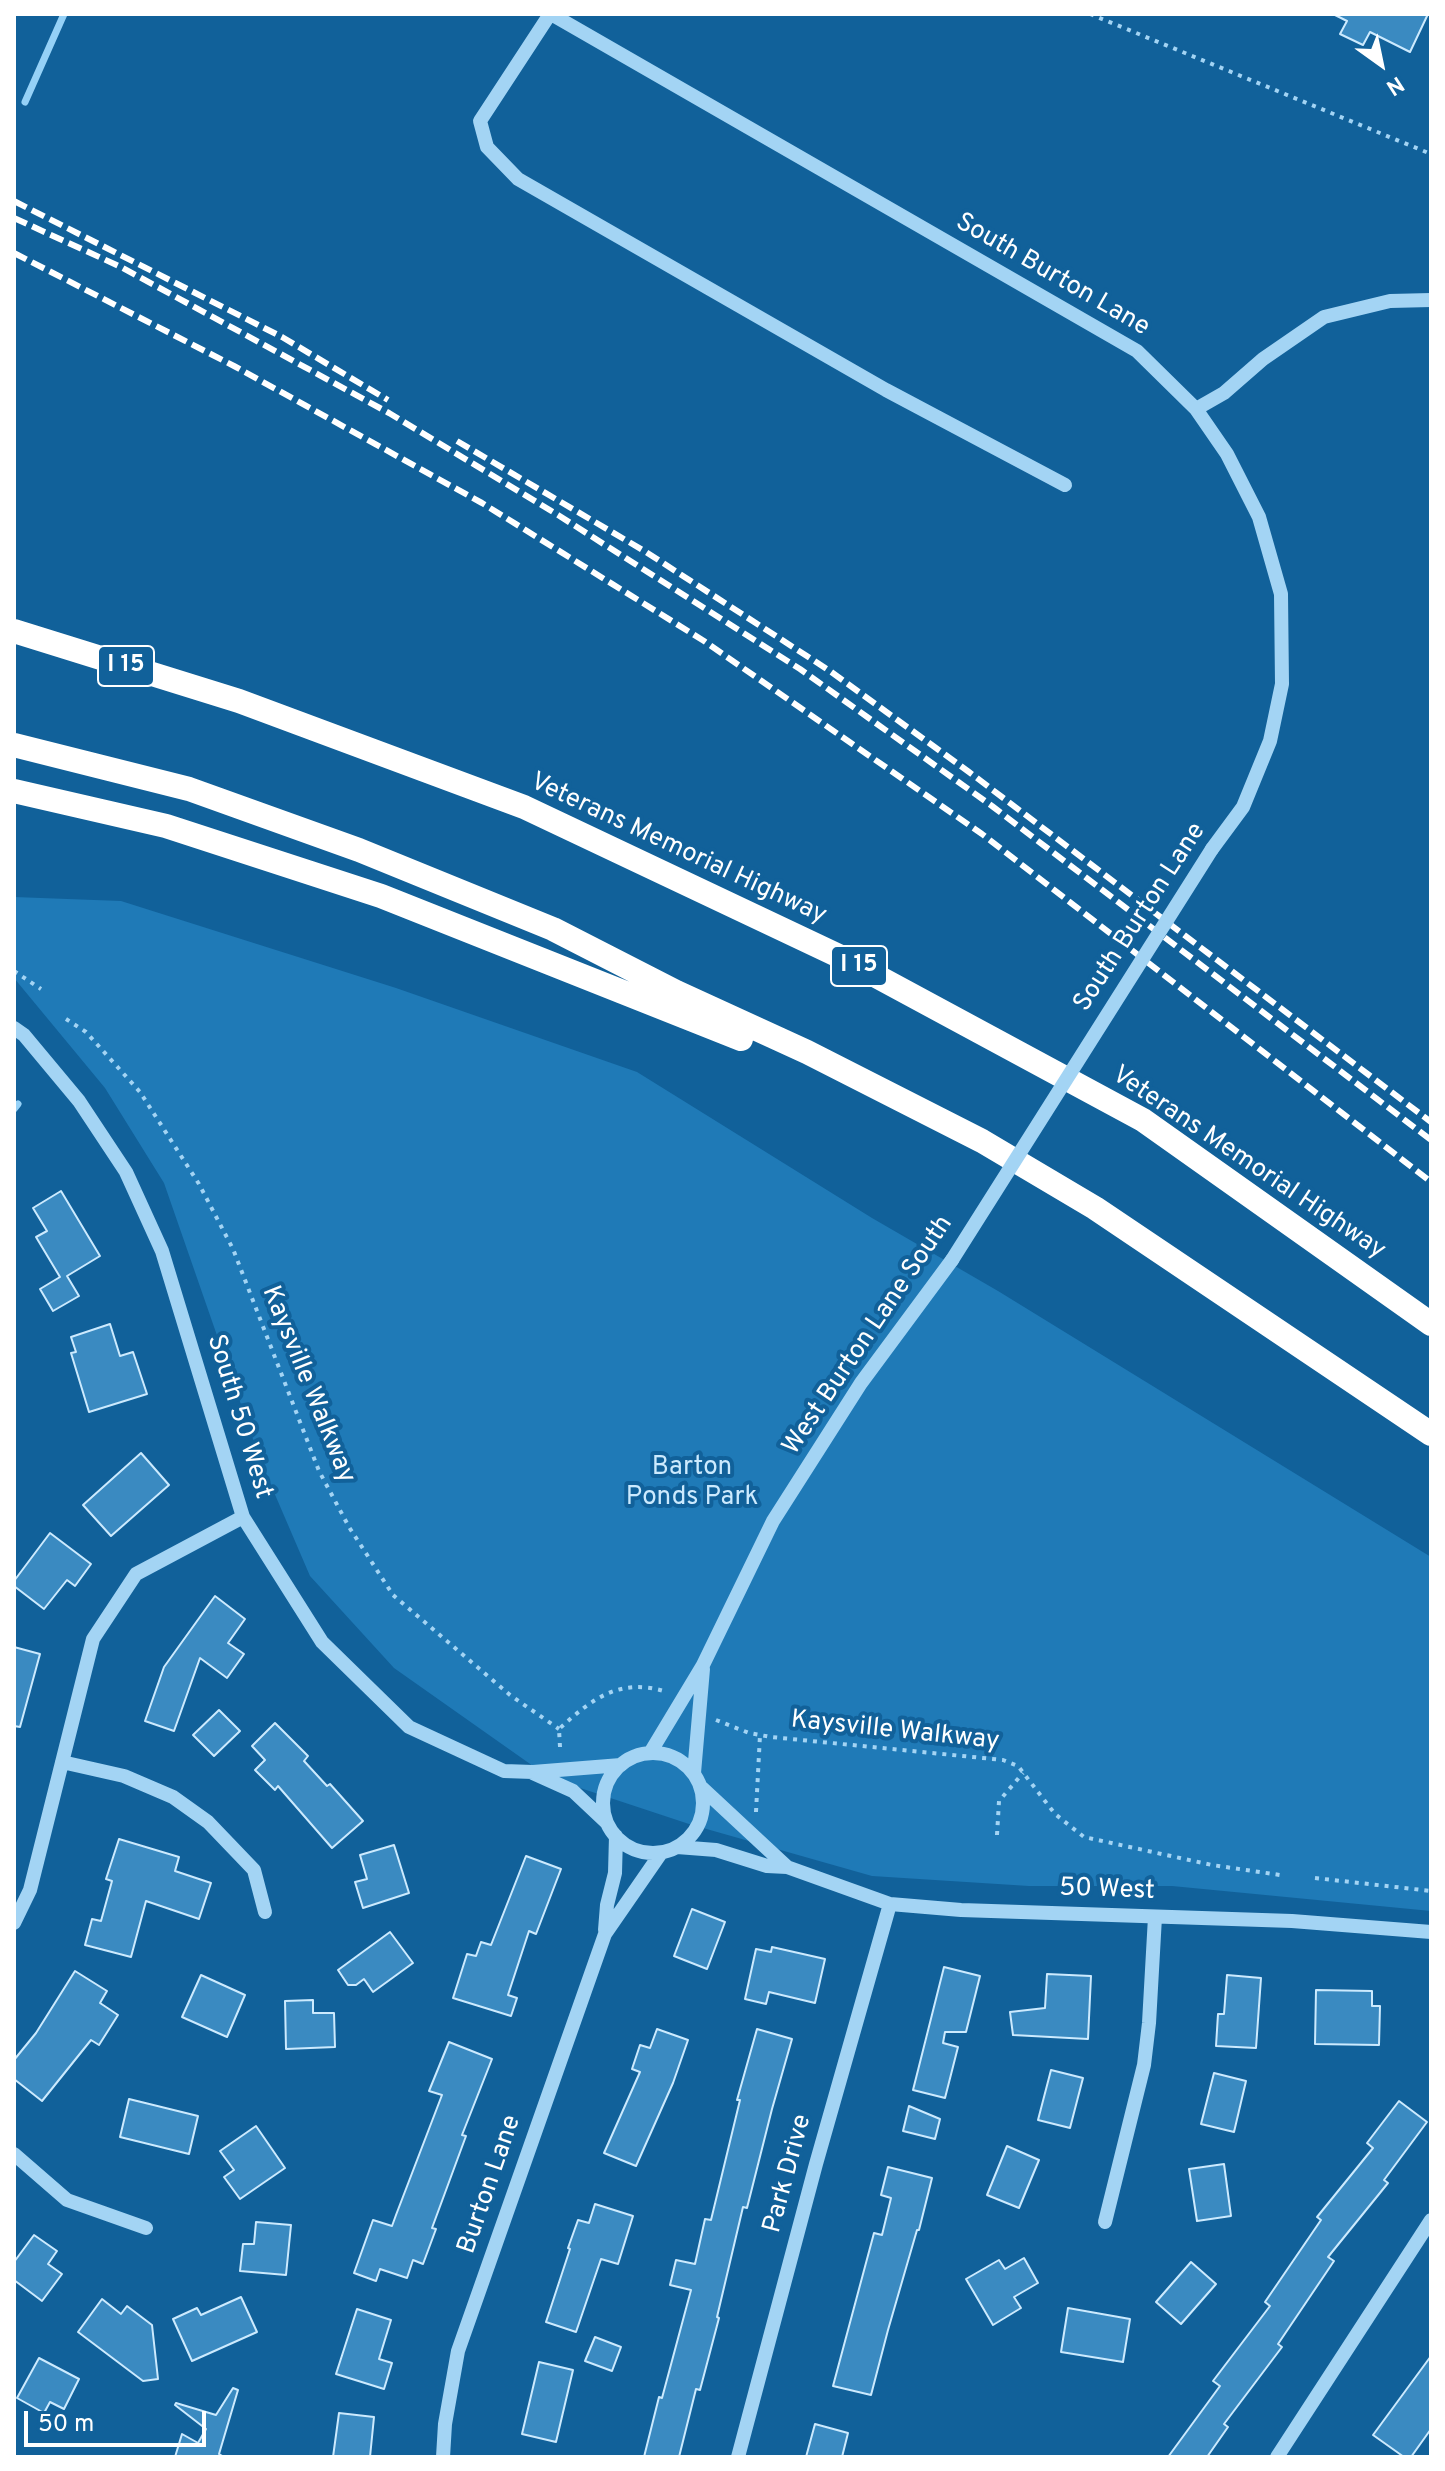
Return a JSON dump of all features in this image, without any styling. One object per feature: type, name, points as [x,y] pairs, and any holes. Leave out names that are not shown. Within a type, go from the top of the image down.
[{"type":"highway","points":[[14,615],[239,701]]},
{"type":"highway","name":"Veterans Memorial Highway","points":[[14,631],[239,701],[524,807],[841,957],[1143,1120],[1431,1324]]},
{"type":"highway","points":[[14,745],[189,789],[359,850],[553,929],[982,1141],[1095,1208],[1431,1434]]},
{"type":"highway","points":[[14,791],[166,826],[381,896],[928,1114]]},
{"type":"street","name":"South Burton Lane","points":[[551,14],[1137,351],[1196,409],[1227,454],[1259,517],[1281,594],[1282,684],[1270,741],[1243,807],[1212,849],[1038,1123]]},
{"type":"street","points":[[551,14],[480,121],[487,147],[518,179],[886,390],[1065,485]]},
{"type":"street","points":[[1196,409],[1224,393],[1263,359],[1324,317],[1390,301],[1431,300]]},
{"type":"street","name":"South 50 West","points":[[14,1028],[24,1035],[79,1101],[126,1172],[162,1251],[243,1517],[322,1642],[409,1727],[504,1771],[533,1772],[621,1765]]},
{"type":"street","name":"West Burton Lane South","points":[[650,1753],[703,1665],[773,1521],[861,1383],[952,1260],[1038,1123]]},
{"type":"street","points":[[14,1923],[30,1890],[93,1639],[136,1574],[243,1517]]},
{"type":"street","name":"West Burton Lane South","points":[[694,1773],[703,1665]]},
{"type":"street","points":[[650,1753],[666,1754],[682,1761],[694,1773],[702,1788],[704,1806],[700,1822],[690,1837],[677,1847],[661,1853],[644,1852],[628,1846],[607,1823],[603,1808],[604,1791],[610,1777],[634,1756],[650,1753]]},
{"type":"street","points":[[62,1762],[124,1776],[173,1797],[208,1822],[254,1870],[265,1912]]},
{"type":"street","name":"South 50 West","points":[[533,1772],[573,1791],[607,1823]]},
{"type":"street","name":"50 West","points":[[702,1788],[787,1867]]},
{"type":"street","name":"Burton Lane","points":[[605,1934],[607,1905],[615,1873],[616,1836]]},
{"type":"street","name":"50 West","points":[[677,1847],[716,1850],[767,1866],[787,1867],[890,1904],[961,1910],[1292,1921],[1431,1932]]},
{"type":"street","name":"Burton Lane","points":[[443,2457],[445,2424],[458,2351],[605,1934],[661,1853]]},
{"type":"street","name":"Park Drive","points":[[738,2457],[816,2164],[890,1904]]},
{"type":"street","points":[[1105,2222],[1144,2065],[1155,1917]]},
{"type":"street","points":[[14,2154],[67,2200],[146,2228]]},
{"type":"street","points":[[1277,2457],[1431,2220]]},
{"type":"path","points":[[1090,14],[1431,154]]},
{"type":"path","points":[[14,971],[41,989]]},
{"type":"path","name":"Kaysville Walkway","points":[[66,1019],[86,1032],[140,1092],[199,1184],[233,1249],[319,1471],[349,1527],[393,1595],[510,1695],[559,1729]]},
{"type":"path","points":[[560,1747],[559,1729],[588,1703],[626,1686],[650,1686],[667,1692]]},
{"type":"path","name":"Kaysville Walkway","points":[[714,1720],[760,1735],[1003,1760],[1018,1766],[1055,1814],[1084,1837],[1212,1865],[1280,1875]]},
{"type":"path","points":[[756,1822],[760,1735]]},
{"type":"path","points":[[997,1835],[999,1801],[1023,1773]]},
{"type":"path","points":[[1315,1878],[1431,1891]]},
{"type":"green space","name":"Barton Ponds Park","points":[[14,897],[121,901],[396,988],[637,1072],[1431,1557],[1431,1911],[1172,1886],[1029,1886],[872,1876],[689,1824],[550,1778],[394,1668],[310,1576],[261,1462],[164,1183],[105,1088],[14,978]]},
{"type":"building","points":[[1333,14],[1428,14],[1410,52],[1370,32],[1363,45],[1340,34],[1347,21]]},
{"type":"building","points":[[61,1191],[100,1256],[67,1276],[79,1296],[53,1311],[40,1289],[60,1277],[36,1237],[47,1231],[33,1208]]},
{"type":"building","points":[[110,1324],[120,1356],[133,1352],[147,1394],[89,1412],[71,1353],[76,1352],[71,1337]]},
{"type":"building","points":[[141,1453],[169,1485],[111,1536],[83,1505]]},
{"type":"building","points":[[50,1533],[91,1564],[75,1586],[67,1580],[44,1609],[14,1586],[14,1581]]},
{"type":"building","points":[[215,1596],[245,1619],[228,1643],[244,1654],[227,1678],[200,1658],[174,1731],[145,1721],[164,1667]]},
{"type":"building","points":[[14,1647],[40,1654],[20,1727],[14,1726]]},
{"type":"building","points":[[219,1710],[240,1731],[214,1756],[193,1735]]},
{"type":"building","points":[[275,1723],[308,1756],[304,1761],[327,1786],[330,1784],[363,1821],[332,1848],[278,1786],[275,1790],[255,1770],[265,1760],[252,1746]]},
{"type":"building","points":[[119,1839],[179,1857],[175,1871],[211,1883],[199,1919],[146,1901],[131,1957],[85,1945],[92,1919],[101,1921],[112,1881],[106,1879]]},
{"type":"building","points":[[394,1845],[409,1893],[363,1908],[355,1882],[367,1879],[360,1855]]},
{"type":"building","points":[[526,1856],[561,1869],[536,1934],[529,1931],[508,1995],[517,1998],[511,2016],[453,1998],[467,1954],[476,1956],[481,1942],[491,1945]]},
{"type":"building","points":[[692,1909],[725,1922],[707,1969],[674,1956]]},
{"type":"building","points":[[390,1932],[413,1963],[373,1992],[364,1979],[356,1985],[348,1985],[338,1970]]},
{"type":"building","points":[[772,1947],[825,1959],[815,2003],[769,1992],[766,2004],[745,1999],[756,1949],[771,1952]]},
{"type":"building","points":[[944,1967],[980,1976],[966,2032],[945,2032],[943,2043],[958,2047],[945,2098],[913,2090]]},
{"type":"building","points":[[75,1971],[107,1991],[100,2003],[118,2015],[99,2045],[91,2040],[42,2101],[14,2079],[14,2060],[36,2033]]},
{"type":"building","points":[[1047,1974],[1091,1976],[1088,2039],[1013,2035],[1010,2012],[1045,2008]]},
{"type":"building","points":[[201,1975],[245,1995],[227,2037],[182,2017]]},
{"type":"building","points":[[1227,1975],[1261,1978],[1256,2048],[1216,2046],[1218,2014],[1224,2014]]},
{"type":"building","points":[[1316,1990],[1372,1991],[1372,2006],[1380,2006],[1379,2045],[1315,2044]]},
{"type":"building","points":[[313,2000],[313,2013],[334,2013],[335,2047],[286,2049],[285,2001]]},
{"type":"building","points":[[657,2029],[688,2040],[673,2083],[636,2166],[604,2153],[640,2072],[632,2069],[640,2045],[650,2048]]},
{"type":"building","points":[[757,2029],[792,2039],[747,2208],[743,2207],[700,2390],[696,2389],[679,2457],[644,2457],[691,2290],[670,2285],[676,2260],[695,2264],[705,2219],[711,2220],[740,2100],[737,2100]]},
{"type":"building","points":[[449,2042],[492,2059],[462,2135],[466,2136],[432,2228],[436,2229],[423,2264],[413,2260],[407,2278],[380,2269],[376,2281],[354,2273],[373,2220],[392,2226],[442,2095],[429,2091]]},
{"type":"building","points":[[1051,2070],[1083,2078],[1070,2128],[1038,2120]]},
{"type":"building","points":[[1214,2073],[1246,2081],[1234,2132],[1201,2124]]},
{"type":"building","points":[[129,2099],[198,2116],[189,2154],[120,2137]]},
{"type":"building","points":[[1399,2101],[1427,2122],[1384,2180],[1388,2183],[1328,2257],[1334,2261],[1278,2344],[1282,2347],[1224,2424],[1228,2427],[1207,2457],[1168,2457],[1220,2386],[1213,2381],[1270,2306],[1265,2302],[1321,2220],[1317,2217],[1373,2148],[1367,2143]]},
{"type":"building","points":[[909,2106],[940,2119],[935,2139],[903,2131]]},
{"type":"building","points":[[256,2126],[285,2168],[240,2199],[224,2177],[234,2170],[220,2151]]},
{"type":"building","points":[[1007,2146],[1039,2160],[1019,2208],[987,2195]]},
{"type":"building","points":[[1224,2164],[1231,2216],[1197,2221],[1189,2169]]},
{"type":"building","points":[[888,2167],[932,2178],[871,2395],[833,2386],[874,2233],[882,2235],[891,2198],[881,2195]]},
{"type":"building","points":[[595,2204],[633,2216],[618,2264],[601,2259],[576,2332],[546,2322],[578,2220],[589,2223]]},
{"type":"building","points":[[256,2222],[291,2225],[286,2275],[240,2271],[243,2244],[254,2244]]},
{"type":"building","points":[[34,2235],[57,2251],[48,2264],[62,2274],[42,2301],[14,2280],[14,2262]]},
{"type":"building","points":[[1024,2258],[1038,2283],[1014,2297],[1021,2308],[993,2325],[966,2279],[999,2260],[1005,2269]]},
{"type":"building","points":[[1191,2262],[1216,2284],[1181,2324],[1156,2302]]},
{"type":"building","points":[[241,2297],[257,2332],[192,2361],[173,2319],[197,2308],[201,2315]]},
{"type":"building","points":[[102,2299],[121,2314],[127,2306],[152,2325],[158,2379],[143,2381],[78,2332]]},
{"type":"building","points":[[1068,2308],[1130,2319],[1123,2362],[1061,2352]]},
{"type":"building","points":[[357,2309],[391,2320],[379,2359],[392,2363],[384,2389],[336,2374]]},
{"type":"building","points":[[595,2337],[621,2347],[612,2371],[585,2361]]},
{"type":"building","points":[[1431,2356],[1431,2429],[1411,2457],[1404,2457],[1373,2435]]},
{"type":"building","points":[[39,2358],[79,2379],[64,2409],[50,2402],[44,2413],[17,2398]]},
{"type":"building","points":[[539,2362],[573,2370],[556,2442],[522,2434]]},
{"type":"building","points":[[233,2388],[238,2390],[219,2454],[224,2457],[175,2457],[182,2434],[198,2443],[206,2429],[176,2403],[216,2415]]},
{"type":"building","points":[[339,2413],[374,2417],[370,2457],[333,2457]]},
{"type":"building","points":[[815,2424],[848,2433],[842,2457],[806,2457]]},
{"type":"waterway","points":[[25,102],[64,14]]},
{"type":"waterway","points":[[14,1109],[18,1104]]},
{"type":"railway","points":[[14,201],[282,337],[388,400]]},
{"type":"railway","points":[[14,218],[121,267],[389,413],[558,515],[800,669],[992,806],[1431,1140]]},
{"type":"railway","points":[[14,253],[234,366],[482,503],[704,641],[982,834],[1431,1182]]},
{"type":"railway","points":[[457,441],[646,552],[830,671],[969,772],[1431,1122]]}]
